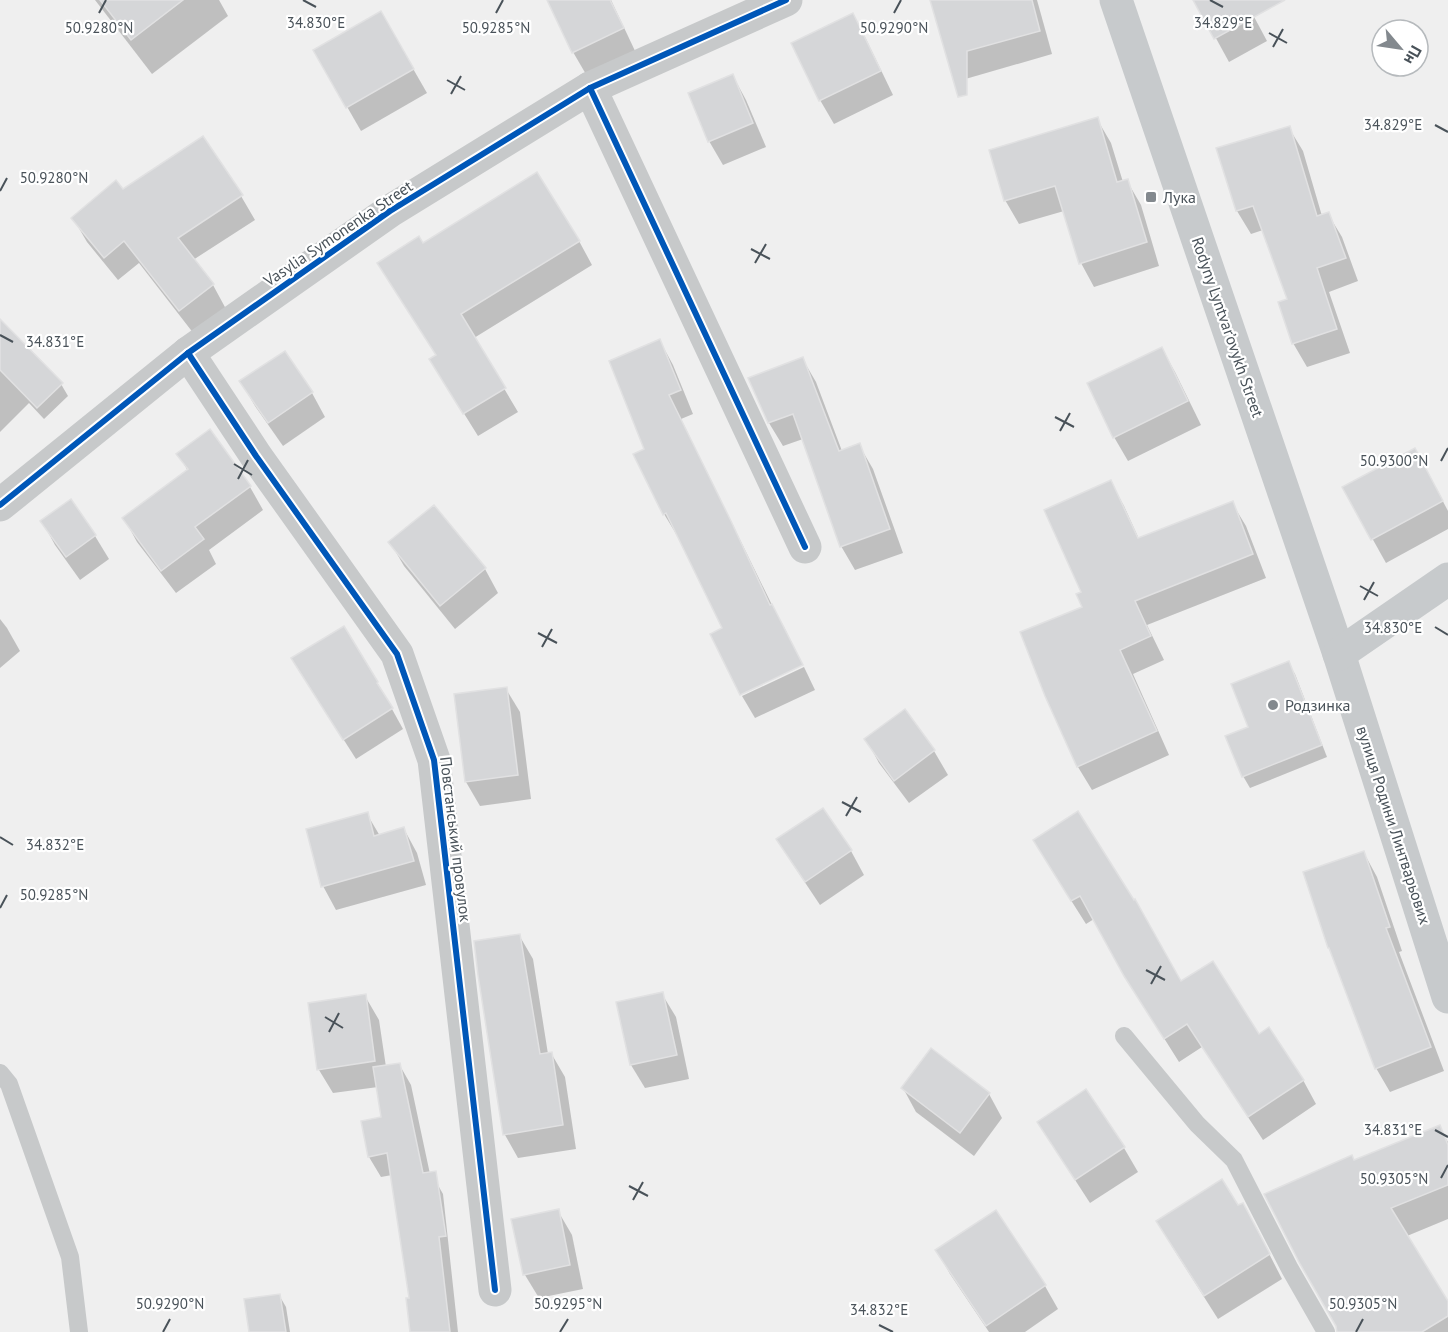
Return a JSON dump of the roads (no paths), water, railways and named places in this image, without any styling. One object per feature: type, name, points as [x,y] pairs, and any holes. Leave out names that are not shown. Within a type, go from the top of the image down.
[{"type":"main road","name":"Rodyny Lyntvar’ovykh Street","points":[[1116,0],[1339,654]]},
{"type":"main road","points":[[1339,654],[1448,579]]},
{"type":"main road","name":"вулиця Родини Линтварьових","points":[[1339,654],[1448,997]]},
{"type":"street","name":"Vasylia Symonenka Street","points":[[0,505],[188,353],[390,211],[590,88],[786,0]]},
{"type":"street","points":[[590,88],[805,547]]},
{"type":"street","name":"Повстанський провулок","points":[[188,353],[256,456],[397,654],[434,760],[495,1290]]},
{"type":"lane","points":[[1124,1036],[1197,1124],[1234,1160],[1290,1269],[1326,1332]]},
{"type":"lane","points":[[0,1073],[9,1084],[70,1257],[79,1332]]},
{"type":"place","name":"Лука","points":[[1151,197]]},
{"type":"place","name":"Родзинка","points":[[1273,705]]}]
